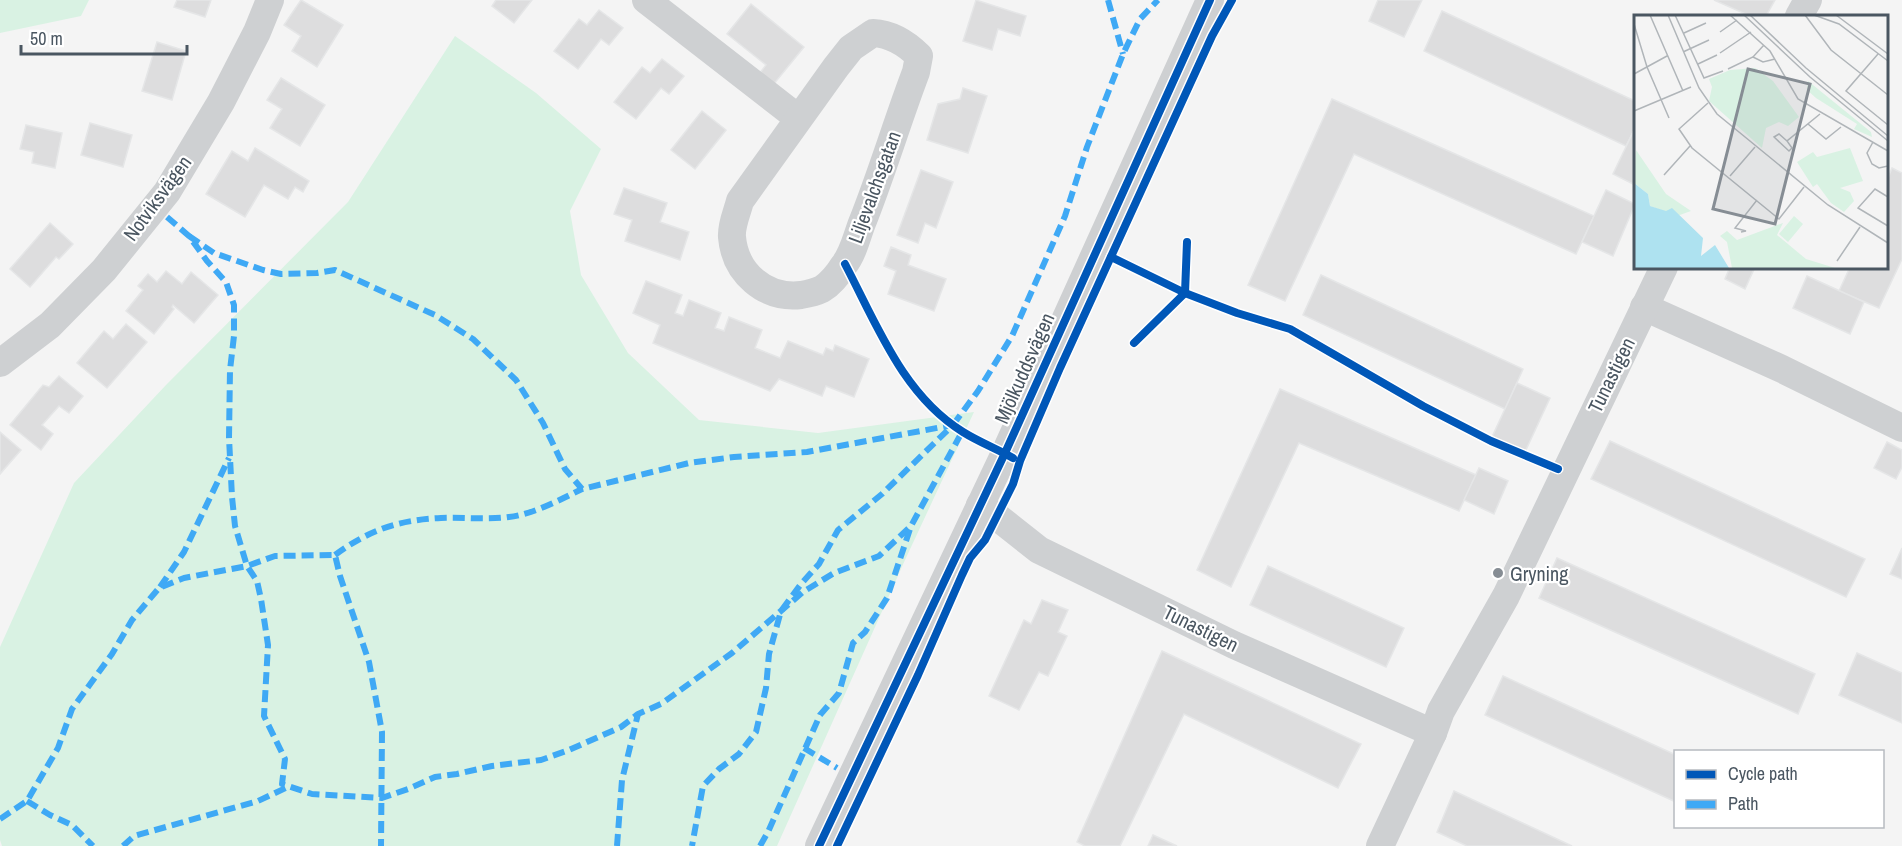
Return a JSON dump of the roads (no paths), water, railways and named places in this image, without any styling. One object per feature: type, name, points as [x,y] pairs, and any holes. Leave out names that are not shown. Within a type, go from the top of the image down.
[{"type":"street","name":"Notviksvägen","points":[[0,363],[50,325],[104,270],[167,192],[221,102],[257,32],[270,0]]},
{"type":"street","points":[[646,0],[798,118]]},
{"type":"street","name":"Mjölkuddsvägen","points":[[819,846],[980,505],[1210,0]]},
{"type":"street","points":[[1800,15],[1808,0]]},
{"type":"street","name":"Liljevalchsgatan","points":[[873,33],[898,40],[909,46],[918,56],[916,72],[874,194],[845,264],[822,289],[793,296],[775,294],[758,285],[746,273],[737,256],[732,237],[733,225],[741,201],[798,118],[851,48],[873,33]]},
{"type":"street","name":"Tunastigen","points":[[1380,846],[1441,711],[1506,596],[1664,268]]},
{"type":"street","points":[[1644,307],[1782,369],[1902,428]]},
{"type":"street","name":"Tunastigen","points":[[980,505],[1039,550],[1234,645],[1433,733]]},
{"type":"place","name":"Gryning","points":[[1498,573]]}]
